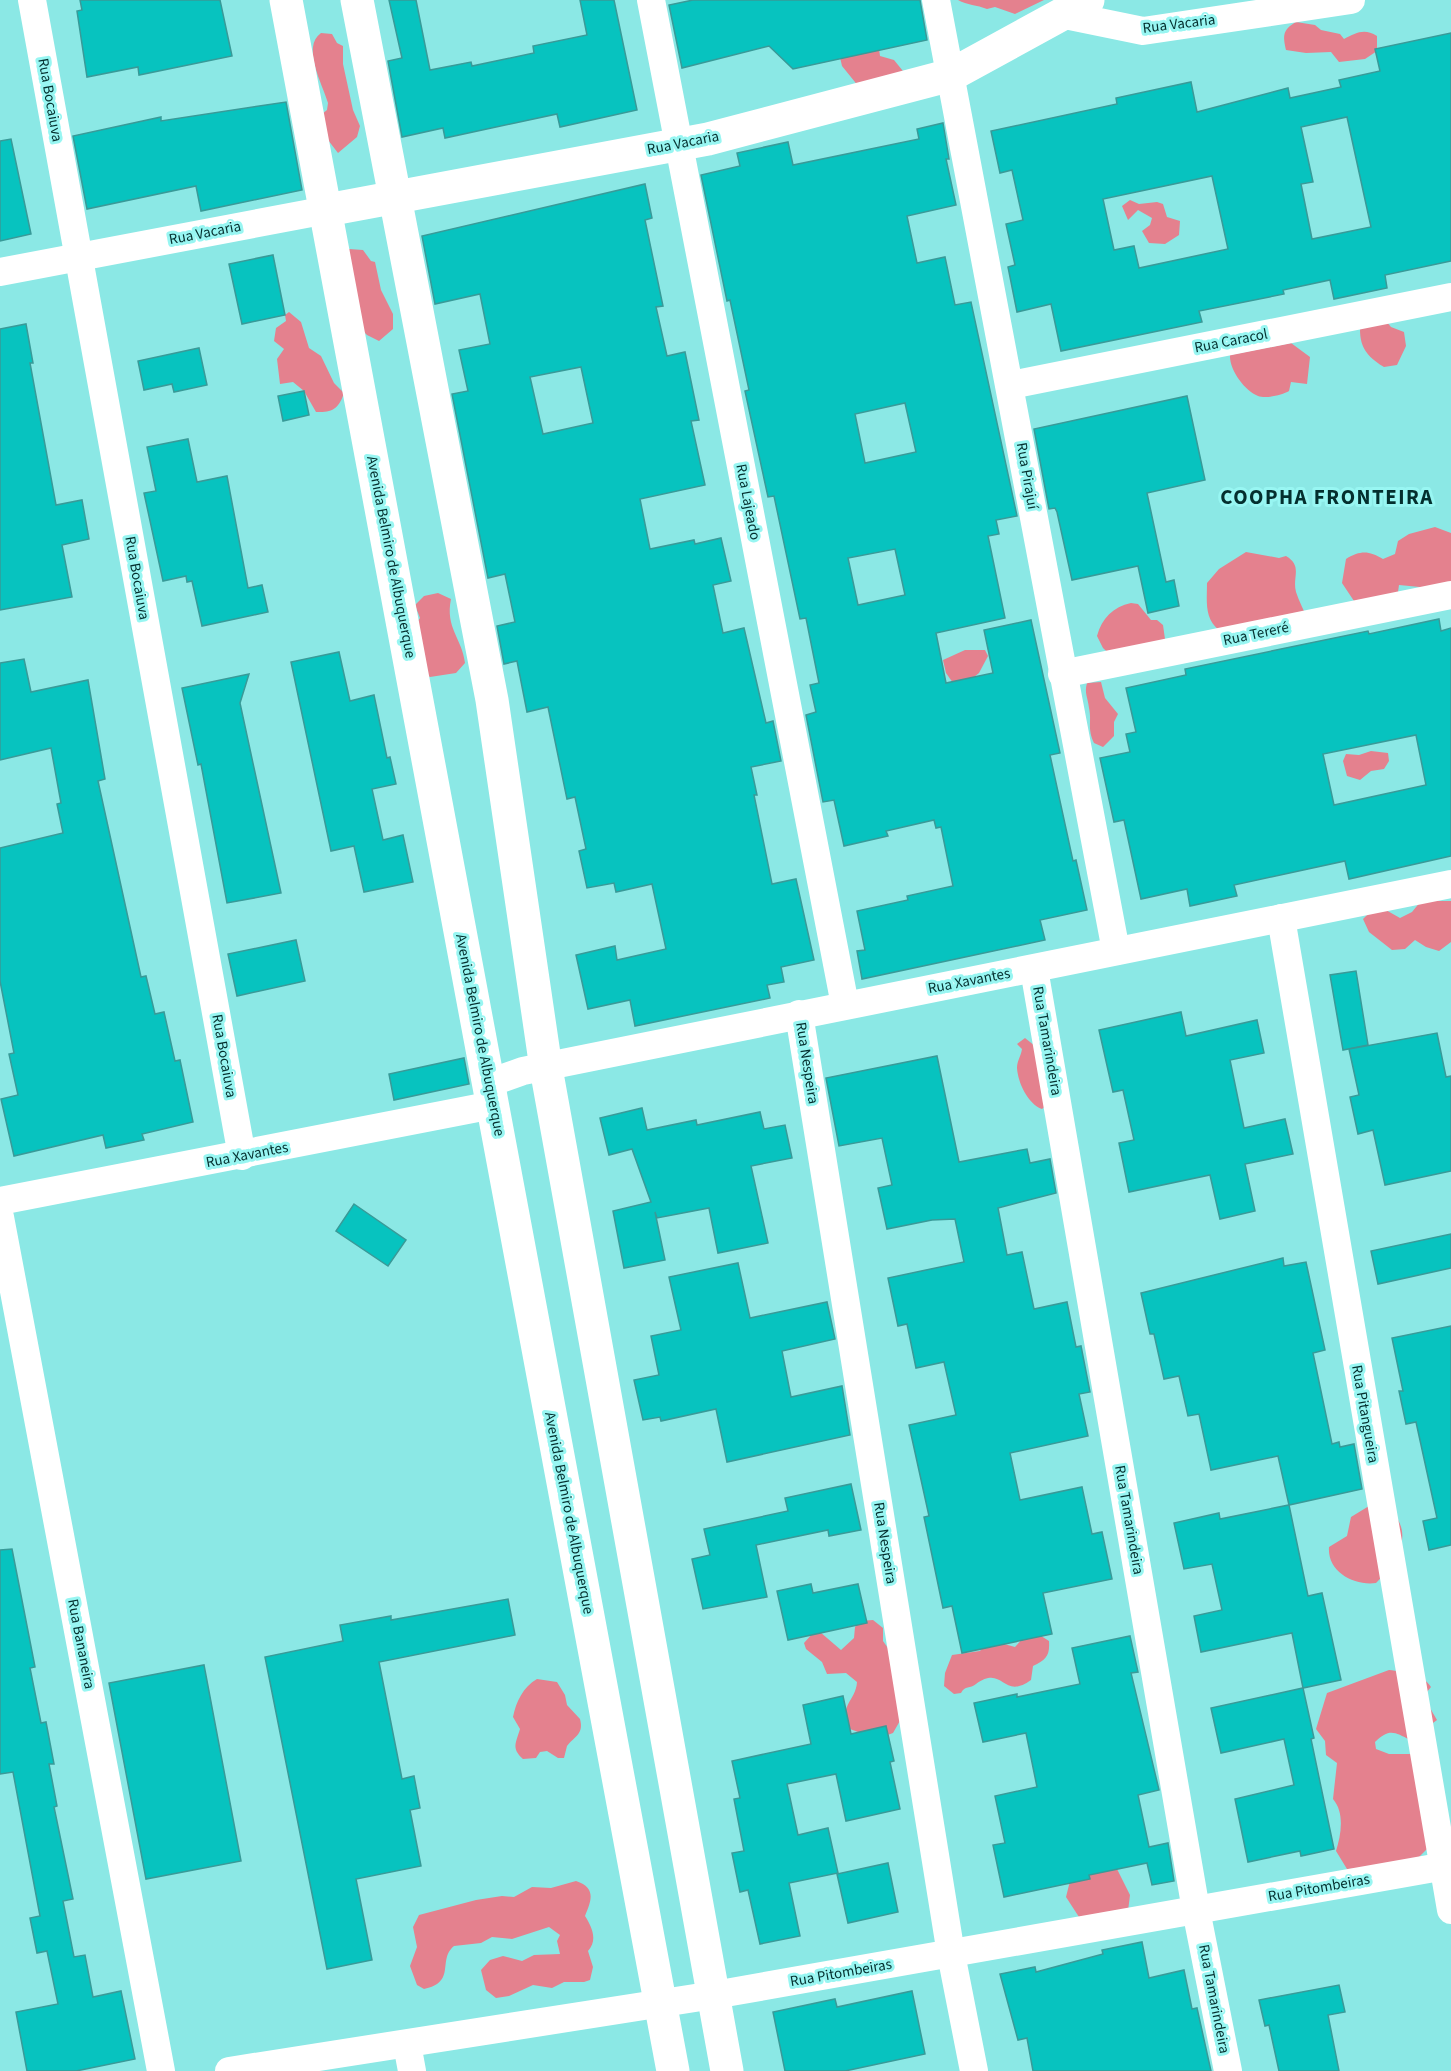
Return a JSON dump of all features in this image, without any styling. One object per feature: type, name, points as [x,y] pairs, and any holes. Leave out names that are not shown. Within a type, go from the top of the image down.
[{"type":"main road","name":"Avenida Belmiro de Albuquerque","points":[[286,0],[673,2071]]},
{"type":"main road","points":[[357,0],[492,700],[546,1068],[727,2071]]},
{"type":"main road","name":"Rua Vacaria","points":[[327,210],[679,144],[951,75],[1077,8]]},
{"type":"street","name":"Rua Bocaiuva","points":[[32,0],[242,1156]]},
{"type":"street","name":"Rua Lajeado","points":[[651,0],[844,1005]]},
{"type":"street","name":"Rua Pirajuí","points":[[936,0],[1011,385],[1062,674],[1116,951]]},
{"type":"street","name":"Rua Vacaria","points":[[1077,8],[1143,31],[1350,0]]},
{"type":"street","name":"Rua Vacaria","points":[[0,272],[327,210]]},
{"type":"street","name":"Rua Caracol","points":[[1011,385],[1451,297]]},
{"type":"street","name":"Rua Tereré","points":[[1062,674],[1451,595]]},
{"type":"street","name":"Rua Xavantes","points":[[0,1202],[242,1156],[491,1094],[523,1071],[1451,884]]},
{"type":"street","name":"Rua Pitangueira","points":[[1281,918],[1447,1866],[1451,1910]]},
{"type":"street","name":"Rua Tamarindeira","points":[[1034,969],[1196,1910],[1228,2071]]},
{"type":"street","name":"Rua Nespeira","points":[[799,1014],[951,1954],[974,2071]]},
{"type":"street","name":"Rua Bananeira","points":[[0,1217],[161,2071]]},
{"type":"street","name":"Rua Pitombeiras","points":[[229,2071],[409,2057],[661,2002],[951,1954],[1447,1866]]},
{"type":"shaded area","points":[[958,0],[1044,0],[1015,14],[995,7],[987,9]]},
{"type":"shaded area","points":[[1296,22],[1315,25],[1321,30],[1340,34],[1344,39],[1360,32],[1368,32],[1377,36],[1377,51],[1365,59],[1339,62],[1331,52],[1306,53],[1286,50],[1284,41],[1286,31]]},
{"type":"shaded area","points":[[321,33],[332,34],[337,43],[343,46],[343,64],[353,110],[360,126],[357,137],[338,153],[328,140],[322,114],[327,110],[328,103],[313,57],[315,39]]},
{"type":"shaded area","points":[[879,49],[880,56],[894,60],[907,76],[859,87],[842,66],[839,53]]},
{"type":"shaded area","points":[[1130,200],[1139,204],[1157,202],[1163,204],[1167,217],[1180,221],[1179,235],[1165,244],[1149,243],[1142,231],[1150,225],[1152,218],[1138,210],[1128,220],[1122,206]]},
{"type":"shaded area","points":[[349,249],[363,250],[371,261],[375,262],[381,290],[393,314],[393,329],[379,341],[367,335],[349,317]]},
{"type":"shaded area","points":[[289,312],[301,322],[309,348],[321,356],[334,383],[344,393],[337,406],[327,412],[316,412],[304,391],[293,382],[280,384],[277,359],[284,349],[274,341],[276,328],[286,321],[285,315]]},
{"type":"shaded area","points":[[1361,315],[1386,321],[1391,327],[1404,332],[1406,346],[1397,365],[1384,367],[1370,357],[1361,339]]},
{"type":"shaded area","points":[[1291,343],[1310,357],[1307,384],[1291,382],[1289,391],[1274,396],[1261,397],[1248,390],[1235,373],[1230,355]]},
{"type":"shaded area","points":[[1435,527],[1451,533],[1451,590],[1399,585],[1397,599],[1364,616],[1342,583],[1346,559],[1365,553],[1383,559],[1395,554],[1398,541],[1409,534]]},
{"type":"shaded area","points":[[1246,552],[1279,558],[1286,556],[1291,560],[1296,568],[1296,592],[1308,620],[1219,630],[1214,626],[1207,609],[1207,583],[1219,569]]},
{"type":"shaded area","points":[[438,593],[451,599],[450,618],[465,663],[456,673],[430,677],[407,666],[404,640],[420,618],[415,605],[424,596]]},
{"type":"shaded area","points":[[1131,603],[1138,604],[1151,620],[1157,620],[1163,625],[1165,639],[1123,667],[1103,648],[1097,636],[1109,614]]},
{"type":"shaded area","points":[[965,650],[985,650],[988,656],[979,673],[958,690],[946,673],[943,660]]},
{"type":"shaded area","points":[[1101,682],[1105,698],[1118,714],[1114,722],[1114,736],[1103,747],[1094,743],[1092,738],[1086,690],[1087,683]]},
{"type":"shaded area","points":[[1371,751],[1388,753],[1389,761],[1384,769],[1371,771],[1360,780],[1347,776],[1343,761],[1346,754],[1359,755]]},
{"type":"shaded area","points":[[1421,901],[1451,901],[1451,942],[1439,951],[1415,940],[1405,949],[1392,950],[1369,932],[1363,919],[1377,905],[1400,918],[1412,912]]},
{"type":"shaded area","points":[[1025,1038],[1035,1046],[1047,1105],[1042,1109],[1028,1098],[1018,1074],[1017,1065],[1022,1049],[1017,1044]]},
{"type":"shaded area","points":[[1369,1506],[1398,1520],[1402,1537],[1398,1554],[1376,1583],[1359,1582],[1344,1576],[1332,1564],[1329,1547],[1347,1536],[1351,1517]]},
{"type":"shaded area","points":[[873,1620],[883,1628],[883,1641],[894,1657],[901,1719],[893,1733],[882,1737],[869,1736],[850,1729],[845,1715],[857,1682],[846,1673],[827,1674],[822,1662],[806,1649],[804,1643],[813,1633],[820,1632],[841,1650],[854,1638],[855,1627],[860,1621]]},
{"type":"shaded area","points":[[1038,1634],[1049,1641],[1049,1650],[1044,1659],[1033,1666],[1031,1680],[1014,1687],[998,1679],[985,1679],[961,1693],[954,1694],[944,1686],[945,1673],[952,1655],[980,1651],[984,1646],[1004,1644],[1015,1647],[1023,1638]]},
{"type":"shaded area","points":[[1389,1670],[1418,1676],[1431,1687],[1426,1693],[1430,1708],[1437,1720],[1410,1740],[1388,1733],[1375,1742],[1376,1749],[1389,1754],[1416,1754],[1429,1847],[1410,1866],[1347,1869],[1336,1851],[1341,1824],[1341,1817],[1333,1799],[1337,1763],[1326,1755],[1325,1741],[1316,1729],[1327,1693]]},
{"type":"shaded area","points":[[537,1679],[557,1682],[565,1695],[567,1705],[580,1719],[580,1731],[567,1746],[564,1758],[558,1758],[547,1751],[540,1752],[536,1758],[523,1759],[517,1752],[516,1742],[520,1729],[513,1717],[514,1711],[524,1691]]},
{"type":"shaded area","points":[[1116,1867],[1130,1895],[1128,1911],[1079,1917],[1066,1897],[1071,1877]]},
{"type":"shaded area","points":[[576,1881],[587,1887],[591,1896],[585,1916],[592,1929],[593,1938],[588,1951],[593,1967],[590,1980],[564,1982],[552,1988],[533,1985],[509,1996],[496,1998],[486,1990],[481,1970],[490,1960],[503,1956],[522,1961],[534,1955],[560,1954],[557,1941],[560,1935],[549,1927],[512,1939],[492,1937],[481,1943],[454,1946],[449,1952],[444,1976],[440,1981],[424,1989],[417,1985],[410,1966],[417,1947],[413,1927],[419,1915],[476,1900],[502,1896],[514,1897],[532,1887],[551,1888]]},
{"type":"building","points":[[80,0],[220,0],[232,56],[139,75],[138,67],[87,77],[77,11],[82,10]]},
{"type":"building","points":[[389,0],[416,0],[430,70],[471,62],[472,66],[534,53],[533,46],[587,35],[580,0],[614,0],[637,110],[560,127],[557,114],[445,138],[443,128],[402,137],[388,61],[402,58]]},
{"type":"building","points":[[693,0],[920,0],[927,40],[793,69],[769,46],[682,68],[669,5]]},
{"type":"building","points":[[1451,33],[1451,261],[1385,275],[1387,288],[1334,299],[1330,280],[1283,290],[1284,294],[1199,311],[1202,322],[1061,351],[1051,304],[1017,312],[1008,267],[1015,265],[1006,224],[1023,220],[1012,170],[1000,173],[991,131],[1117,104],[1116,98],[1191,82],[1197,112],[1288,88],[1290,98],[1341,87],[1339,80],[1380,71],[1375,49]],"holes":[[[1347,117],[1371,227],[1312,239],[1301,184],[1313,182],[1301,127]],[[1212,176],[1228,249],[1139,268],[1134,246],[1114,250],[1103,199]]]},
{"type":"building","points":[[286,102],[302,190],[201,211],[196,186],[87,209],[73,136],[161,117],[161,121]]},
{"type":"building","points":[[943,123],[949,159],[946,159],[956,205],[907,216],[917,263],[945,257],[955,305],[971,302],[1017,516],[996,520],[999,534],[988,536],[1005,618],[936,633],[946,683],[993,673],[984,630],[1031,620],[1060,753],[1050,755],[1073,861],[1076,860],[1087,910],[1040,920],[1045,940],[862,979],[857,951],[865,950],[857,911],[908,900],[907,896],[953,886],[941,827],[936,828],[934,820],[886,831],[888,836],[844,846],[834,800],[823,802],[806,715],[816,712],[810,685],[819,683],[806,618],[800,619],[774,496],[768,497],[745,391],[749,390],[730,300],[727,301],[701,175],[740,166],[737,153],[788,142],[793,165],[919,139],[917,129]],"holes":[[[905,403],[916,452],[865,463],[855,414]],[[895,549],[905,595],[858,605],[848,558]]]},
{"type":"building","points":[[11,139],[31,234],[0,241],[0,141]]},
{"type":"building","points":[[645,184],[652,218],[645,220],[663,306],[656,307],[667,356],[685,352],[699,420],[691,421],[705,485],[640,499],[650,549],[694,540],[695,544],[721,538],[731,581],[713,585],[723,633],[744,628],[766,723],[773,721],[781,761],[751,767],[757,795],[754,795],[772,884],[796,879],[814,960],[781,967],[784,982],[767,985],[770,998],[635,1026],[630,1000],[588,1009],[576,955],[615,946],[617,960],[666,949],[652,884],[616,892],[614,883],[587,888],[579,851],[586,849],[575,797],[567,799],[548,707],[527,712],[517,661],[504,664],[497,626],[515,622],[505,574],[488,578],[452,394],[468,391],[459,350],[490,344],[480,294],[435,304],[422,236]],"holes":[[[581,367],[593,423],[543,434],[530,377]]]},
{"type":"building","points":[[273,255],[285,315],[242,324],[229,264]]},
{"type":"building","points":[[26,324],[33,363],[30,363],[56,505],[82,500],[89,539],[62,545],[72,597],[0,610],[0,329]]},
{"type":"building","points":[[199,348],[207,385],[174,392],[172,384],[144,390],[138,361]]},
{"type":"building","points":[[304,391],[309,415],[283,421],[278,396]]},
{"type":"building","points":[[1187,396],[1205,480],[1147,493],[1166,582],[1174,580],[1179,606],[1148,613],[1138,566],[1072,580],[1057,512],[1055,508],[1049,509],[1034,429]]},
{"type":"building","points":[[188,439],[197,482],[227,476],[248,588],[262,585],[268,612],[202,626],[192,581],[187,582],[186,576],[163,581],[144,493],[156,491],[147,447]]},
{"type":"building","points":[[1439,619],[1441,631],[1451,628],[1451,856],[1349,879],[1345,861],[1234,885],[1237,896],[1190,906],[1187,889],[1141,899],[1124,820],[1114,822],[1100,758],[1130,752],[1126,734],[1136,732],[1126,688],[1186,675],[1185,669],[1368,631],[1369,634]],"holes":[[[1416,735],[1426,785],[1334,805],[1323,754]]]},
{"type":"building","points":[[339,652],[350,701],[374,695],[387,758],[390,757],[396,784],[372,789],[383,840],[403,835],[413,882],[364,892],[354,846],[331,851],[291,662]]},
{"type":"building","points":[[24,659],[31,692],[88,680],[105,779],[98,781],[141,977],[146,976],[155,1014],[164,1012],[175,1061],[180,1060],[193,1122],[142,1134],[144,1140],[106,1148],[103,1135],[14,1156],[1,1099],[18,1095],[9,1054],[14,1053],[0,981],[0,848],[63,833],[57,804],[61,803],[51,748],[0,760],[0,663]]},
{"type":"building","points":[[249,674],[240,703],[281,893],[227,903],[201,764],[198,765],[182,688]]},
{"type":"building","points":[[296,940],[305,981],[237,996],[228,954]]},
{"type":"building","points":[[1356,971],[1368,1045],[1343,1050],[1330,975]]},
{"type":"building","points":[[1181,1012],[1186,1036],[1257,1020],[1264,1053],[1230,1060],[1244,1128],[1285,1119],[1293,1154],[1245,1164],[1255,1211],[1220,1219],[1210,1175],[1129,1192],[1119,1143],[1134,1140],[1123,1090],[1113,1092],[1099,1030]]},
{"type":"building","points":[[1437,1033],[1446,1077],[1451,1076],[1451,1171],[1385,1185],[1373,1130],[1358,1134],[1350,1097],[1359,1095],[1349,1049]]},
{"type":"building","points":[[937,1056],[959,1162],[1027,1149],[1030,1163],[1050,1159],[1056,1193],[998,1208],[1007,1255],[1022,1252],[1034,1309],[1067,1302],[1076,1347],[1081,1346],[1090,1392],[1079,1394],[1088,1436],[1010,1453],[1020,1500],[1082,1487],[1092,1534],[1102,1532],[1112,1579],[1043,1593],[1052,1634],[962,1653],[952,1606],[943,1608],[924,1517],[929,1516],[909,1425],[956,1415],[944,1362],[916,1368],[907,1324],[898,1326],[888,1278],[964,1262],[955,1219],[932,1220],[887,1229],[878,1188],[892,1185],[882,1138],[839,1146],[826,1078]]},
{"type":"building","points":[[464,1058],[469,1084],[394,1100],[389,1074]]},
{"type":"building","points":[[642,1108],[647,1130],[696,1120],[697,1125],[760,1112],[764,1129],[785,1125],[792,1158],[751,1166],[768,1243],[718,1253],[709,1208],[657,1218],[655,1212],[665,1260],[624,1268],[613,1211],[651,1202],[632,1149],[609,1155],[600,1118]]},
{"type":"building","points":[[354,1204],[406,1240],[388,1266],[336,1231]]},
{"type":"building","points":[[1451,1234],[1451,1268],[1378,1284],[1371,1251]]},
{"type":"building","points":[[1283,1258],[1284,1266],[1306,1262],[1325,1350],[1313,1353],[1332,1444],[1339,1442],[1340,1447],[1354,1444],[1362,1489],[1289,1505],[1278,1456],[1211,1470],[1199,1414],[1188,1416],[1179,1376],[1164,1379],[1154,1334],[1150,1334],[1141,1293]]},
{"type":"building","points":[[738,1263],[750,1318],[827,1302],[835,1339],[782,1351],[791,1397],[842,1386],[850,1435],[727,1462],[716,1409],[661,1421],[660,1417],[643,1420],[634,1380],[659,1375],[651,1336],[681,1330],[669,1277]]},
{"type":"building","points":[[1451,1326],[1451,1545],[1429,1550],[1423,1521],[1437,1518],[1416,1422],[1406,1424],[1399,1391],[1403,1391],[1392,1338]]},
{"type":"building","points":[[851,1484],[861,1530],[829,1536],[828,1530],[756,1545],[767,1597],[703,1609],[692,1559],[710,1555],[704,1529],[788,1511],[785,1498]]},
{"type":"building","points":[[1289,1505],[1308,1596],[1322,1593],[1341,1680],[1303,1688],[1292,1633],[1201,1652],[1194,1616],[1222,1610],[1212,1564],[1184,1569],[1174,1523],[1219,1513],[1220,1519]]},
{"type":"building","points":[[12,1549],[35,1667],[30,1668],[41,1723],[46,1722],[54,1764],[49,1764],[57,1806],[54,1807],[73,1899],[63,1901],[74,1957],[85,1955],[93,1997],[121,1991],[135,2059],[76,2071],[27,2071],[16,2012],[58,2004],[47,1951],[37,1953],[30,1918],[40,1916],[13,1772],[0,1774],[0,1550]]},
{"type":"building","points":[[811,1584],[813,1593],[858,1584],[867,1623],[788,1640],[777,1591]]},
{"type":"building","points":[[508,1599],[515,1635],[379,1662],[402,1779],[414,1776],[420,1808],[410,1810],[421,1866],[356,1879],[372,1960],[327,1969],[265,1657],[343,1641],[340,1625],[391,1616],[391,1620]]},
{"type":"building","points":[[1130,1636],[1138,1672],[1131,1673],[1159,1790],[1138,1795],[1149,1847],[1168,1843],[1174,1881],[1152,1885],[1147,1863],[1089,1875],[1090,1879],[1004,1897],[993,1845],[1005,1843],[995,1796],[1037,1787],[1026,1733],[983,1742],[974,1703],[1080,1684],[1072,1648]]},
{"type":"building","points":[[204,1665],[241,1861],[146,1879],[109,1683]]},
{"type":"building","points":[[1303,1688],[1334,1849],[1301,1856],[1300,1851],[1248,1862],[1235,1799],[1294,1785],[1284,1739],[1221,1753],[1211,1708]]},
{"type":"building","points":[[843,1696],[851,1734],[886,1726],[894,1761],[890,1762],[900,1809],[846,1821],[836,1774],[787,1784],[798,1835],[828,1828],[838,1873],[789,1883],[800,1936],[760,1944],[748,1890],[740,1892],[732,1853],[744,1851],[734,1799],[740,1798],[732,1761],[811,1744],[803,1705]]},
{"type":"building","points":[[888,1863],[898,1912],[848,1923],[837,1874]]},
{"type":"building","points":[[1142,1942],[1149,1978],[1184,1970],[1192,2009],[1197,2008],[1211,2071],[1033,2071],[1027,2038],[1018,2040],[1000,1974],[1035,1967],[1036,1972],[1103,1954],[1102,1950]]},
{"type":"building","points":[[1339,1985],[1345,2012],[1328,2015],[1339,2071],[1279,2071],[1269,2025],[1265,2026],[1259,2000]]},
{"type":"building","points":[[912,1991],[925,2054],[845,2071],[785,2071],[773,2012],[835,1999],[837,2007]]},
{"type":"district","name":"COOPHA FRONTEIRA","points":[[1327,497]]}]
